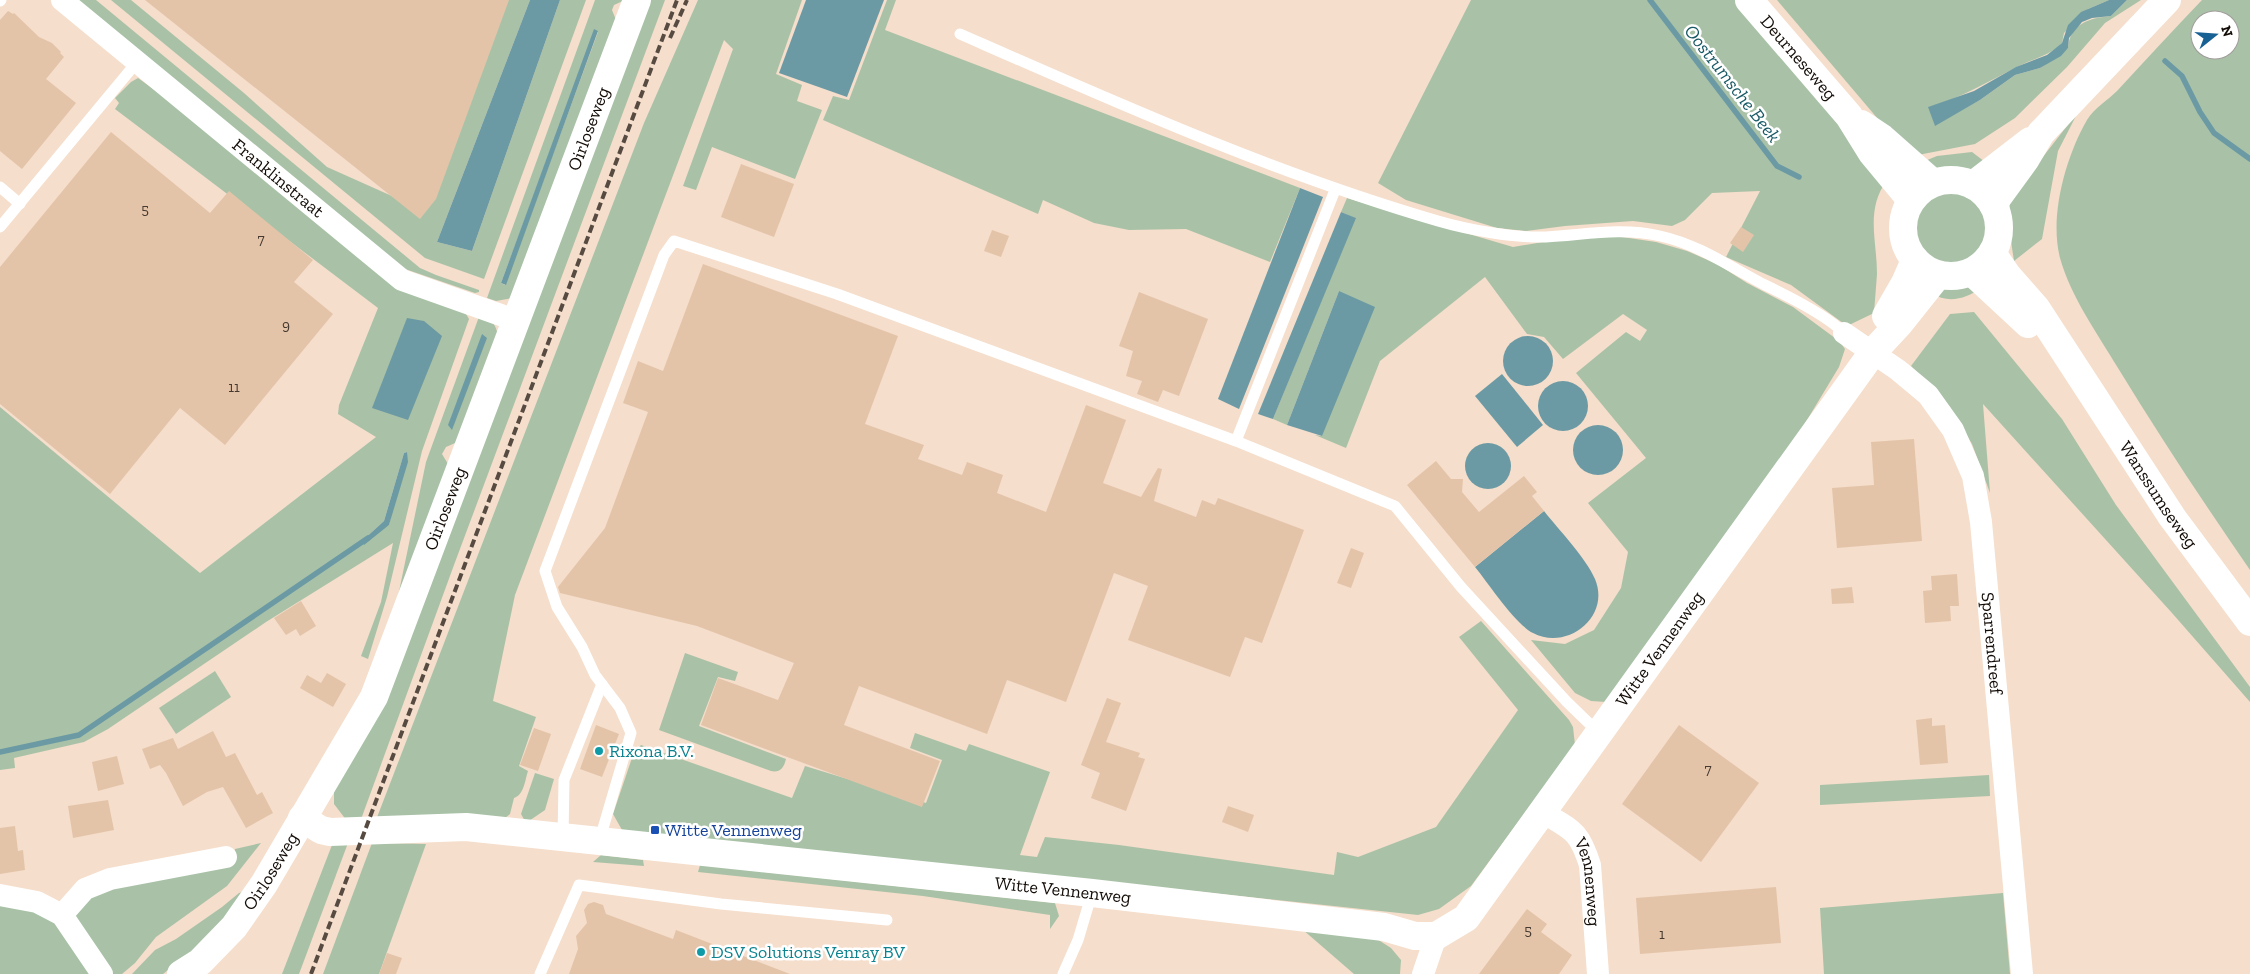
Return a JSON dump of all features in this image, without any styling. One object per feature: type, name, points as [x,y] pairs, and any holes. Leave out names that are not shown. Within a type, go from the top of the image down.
[{"type":"street","name":"Franklinstraat","points":[[62,0],[402,280],[515,320]]},
{"type":"street","name":"Oirloseweg","points":[[181,974],[200,962],[234,927],[264,884],[374,697],[637,0]]},
{"type":"street","name":"Deurneseweg","points":[[1750,0],[1848,116],[1872,153],[1911,200]]},
{"type":"street","points":[[1993,204],[2025,160],[2041,133],[2167,0]]},
{"type":"street","name":"Deurneseweg","points":[[1848,116],[1882,138],[1933,183]]},
{"type":"street","points":[[1973,185],[2014,150],[2041,133]]},
{"type":"street","points":[[1946,180],[1960,180],[1973,185],[1984,193],[1993,204],[1998,216],[1999,229],[1992,253],[1987,261],[1972,272],[1956,276],[1938,275],[1925,269],[1907,249],[1903,237],[1905,212],[1911,200],[1921,190],[1933,183],[1946,180]]},
{"type":"street","name":"Wanssumseweg","points":[[1992,253],[2007,275],[2036,308],[2172,517],[2250,622]]},
{"type":"street","name":"Witte Vennenweg","points":[[1873,352],[1887,315],[1905,283],[1915,260]]},
{"type":"street","name":"Wanssumseweg","points":[[1972,272],[2072,364]]},
{"type":"street","name":"Witte Vennenweg","points":[[302,818],[321,830],[330,832],[466,827],[1092,893],[1384,927],[1415,936],[1436,936],[1466,918],[1873,352],[1900,324],[1938,275]]},
{"type":"street","points":[[1844,333],[1873,352]]},
{"type":"street","name":"Sparrendreef","points":[[1873,352],[1928,395],[1953,430],[1974,476],[1981,522],[2022,974]]},
{"type":"street","name":"Vennenweg","points":[[1542,812],[1575,832],[1585,847],[1590,865],[1598,974]]},
{"type":"street","points":[[62,915],[85,889],[110,880],[226,858]]},
{"type":"street","points":[[0,895],[37,902],[62,915],[102,974]]},
{"type":"street","points":[[1423,974],[1436,936]]},
{"type":"lane","points":[[960,34],[1143,114],[1335,190],[1442,222],[1505,234],[1544,237],[1604,231],[1658,236],[1696,247],[1797,302],[1844,333]]},
{"type":"lane","points":[[0,227],[137,62]]},
{"type":"lane","points":[[0,187],[20,204]]},
{"type":"lane","points":[[1236,441],[1335,190]]},
{"type":"lane","points":[[599,842],[632,733],[620,708],[594,675],[582,647],[558,607],[545,571],[664,255],[674,241],[837,294],[1236,441],[1395,506],[1461,588],[1599,734]]},
{"type":"lane","points":[[563,838],[564,780],[602,684]]},
{"type":"lane","points":[[540,974],[579,885],[721,904],[887,920]]},
{"type":"lane","points":[[1063,974],[1078,940],[1092,893]]},
{"type":"green space","points":[[73,0],[96,0],[420,268],[479,290],[479,292],[475,293],[405,269]]},
{"type":"green space","points":[[111,0],[131,0],[244,93],[327,167],[421,209],[495,0],[530,0],[437,242],[472,251],[560,0],[586,0],[484,279],[425,258]]},
{"type":"green space","points":[[595,0],[625,0],[614,5],[612,10],[618,25],[519,297],[496,301],[487,298]],"holes":[[[595,30],[598,32],[505,285],[501,283]]]},
{"type":"green space","points":[[645,0],[665,0],[360,822],[347,821],[334,804],[334,791]]},
{"type":"green space","points":[[698,0],[802,0],[776,74],[802,85],[797,101],[822,110],[795,179],[712,147],[696,190],[683,186],[733,49],[724,40],[515,595],[493,701],[536,717],[519,766],[528,771],[522,791],[514,798],[510,814],[504,819],[376,820],[644,123]]},
{"type":"green space","points":[[887,0],[896,0],[885,30],[1300,188],[1270,262],[1186,229],[1129,230],[1094,223],[1043,200],[1038,214],[823,120],[833,96],[849,100]]},
{"type":"green space","points":[[1471,0],[1736,0],[1887,180],[1880,191],[1874,214],[1877,274],[1874,313],[1847,326],[1791,285],[1726,257],[1760,191],[1712,193],[1685,220],[1672,226],[1633,221],[1526,231],[1497,228],[1406,200],[1378,183]]},
{"type":"green space","points":[[1777,0],[2109,0],[2088,9],[2064,33],[2062,43],[2053,51],[1964,94],[1929,107],[1935,125],[1980,100],[2015,75],[2040,68],[2068,48],[2073,33],[2082,23],[2096,18],[2111,16],[2127,0],[2141,0],[2105,23],[2067,67],[2015,118],[1975,144],[1923,154],[1912,159]]},
{"type":"green space","points":[[2202,0],[2250,0],[2250,570],[2166,445],[2085,314],[2065,272],[2057,241],[2058,205],[2066,168],[2087,120],[2097,108],[2117,91],[2190,13],[2190,60],[2240,60],[2240,10],[2193,10]]},
{"type":"green space","points":[[138,78],[466,314],[469,319],[422,451],[387,597],[368,659],[361,656],[381,602],[393,543],[266,622],[108,729],[84,742],[14,758],[15,768],[0,770],[0,407],[200,573],[376,437],[338,414],[339,405],[378,308],[115,109],[119,103],[115,98],[131,82]],"holes":[[[407,452],[389,525],[362,541],[384,521],[404,453]]]},
{"type":"green space","points":[[2078,112],[2058,151],[2042,239],[2014,261],[2009,228],[2010,199]]},
{"type":"green space","points":[[1972,152],[1989,165],[1973,171],[1955,172],[1937,169],[1920,163],[1937,156]]},
{"type":"green space","points":[[1952,192],[1972,198],[1982,208],[1988,228],[1982,248],[1972,258],[1952,264],[1932,258],[1922,248],[1916,228],[1922,208],[1932,198]]},
{"type":"green space","points":[[1347,198],[1513,247],[1578,236],[1622,237],[1656,242],[1687,251],[1717,264],[1747,283],[1793,307],[1839,341],[1845,349],[1839,367],[1801,430],[1606,702],[1591,701],[1575,693],[1531,640],[1565,644],[1594,630],[1621,588],[1628,552],[1588,503],[1646,458],[1576,373],[1626,332],[1640,341],[1647,330],[1623,314],[1563,359],[1544,337],[1527,334],[1485,277],[1380,361],[1346,448],[1315,435],[1322,436],[1339,291],[1287,425],[1273,419],[1355,218],[1341,212]]},
{"type":"green space","points":[[1968,280],[1981,288],[1969,295],[1956,299],[1944,298],[1932,293],[1933,287],[1954,281]]},
{"type":"green space","points":[[1974,312],[2062,419],[2116,505],[2250,687],[2250,702],[1983,404],[1990,493],[1972,444],[1950,407],[1911,366],[1950,314]]},
{"type":"green space","points":[[480,314],[493,323],[499,339],[462,440],[446,447],[442,454],[451,469],[397,601],[426,462]]},
{"type":"green space","points":[[1481,621],[1569,720],[1573,727],[1575,745],[1471,886],[1439,909],[1418,915],[622,830],[613,814],[634,752],[641,745],[792,798],[805,766],[926,803],[942,760],[910,748],[915,733],[966,751],[969,744],[1050,772],[1020,855],[1037,857],[1045,837],[1119,845],[1334,875],[1337,852],[1358,857],[1436,827],[1518,710],[1459,637]]},
{"type":"green space","points":[[685,653],[738,672],[735,681],[718,677],[699,726],[786,759],[782,769],[771,771],[659,730]]},
{"type":"green space","points":[[215,671],[231,697],[176,734],[159,708]]},
{"type":"green space","points":[[535,773],[554,779],[545,810],[526,823],[521,814]]},
{"type":"green space","points":[[1989,775],[1990,796],[1820,805],[1820,785]]},
{"type":"green space","points":[[261,843],[227,886],[156,937],[135,963],[122,974],[110,974],[76,923],[76,915],[93,892],[232,864],[235,849]]},
{"type":"green space","points":[[348,843],[299,974],[282,974],[332,845]]},
{"type":"green space","points":[[372,843],[426,844],[379,974],[323,974]]},
{"type":"green space","points":[[601,855],[643,860],[644,866],[593,862]]},
{"type":"green space","points":[[700,865],[1055,903],[1059,916],[1050,929],[1050,915],[923,896],[698,872]]},
{"type":"green space","points":[[246,891],[212,935],[163,974],[132,974],[155,950],[176,939],[239,893]]},
{"type":"green space","points":[[2003,893],[2010,974],[1824,974],[1820,908]]},
{"type":"green space","points":[[0,905],[51,913],[95,974],[0,974]]},
{"type":"green space","points":[[1302,929],[1369,934],[1391,948],[1401,960],[1400,974],[1354,974]]},
{"type":"water","points":[[530,0],[560,0],[472,251],[437,242]]},
{"type":"water","points":[[806,0],[884,0],[847,97],[779,73]]},
{"type":"water","points":[[2109,0],[2127,0],[2111,16],[2092,18],[2082,22],[2069,38],[2068,48],[2061,56],[2040,68],[2015,75],[1980,100],[1935,126],[1928,107],[1974,91],[2016,67],[2047,55],[2062,43],[2068,25],[2081,12]]},
{"type":"water","points":[[594,29],[598,31],[506,285],[501,283]]},
{"type":"water","points":[[1300,188],[1323,197],[1239,409],[1218,399]]},
{"type":"water","points":[[1341,212],[1356,218],[1273,419],[1258,414]]},
{"type":"water","points":[[1339,291],[1375,307],[1322,436],[1287,425]]},
{"type":"water","points":[[407,318],[424,321],[442,336],[408,420],[372,408]]},
{"type":"water","points":[[482,334],[487,338],[452,430],[448,425]]},
{"type":"water","points":[[1528,336],[1542,340],[1549,347],[1553,361],[1549,375],[1542,382],[1528,386],[1514,382],[1507,375],[1503,361],[1507,347],[1514,340]]},
{"type":"water","points":[[1502,374],[1543,425],[1517,447],[1475,396]]},
{"type":"water","points":[[1563,381],[1577,385],[1584,392],[1588,406],[1584,420],[1577,427],[1563,431],[1549,427],[1542,420],[1538,406],[1542,392],[1549,385]]},
{"type":"water","points":[[1598,425],[1612,429],[1619,436],[1623,450],[1619,464],[1612,471],[1598,475],[1584,471],[1577,464],[1573,450],[1577,436],[1584,429]]},
{"type":"water","points":[[1488,443],[1501,447],[1507,453],[1511,466],[1507,479],[1501,485],[1488,489],[1475,485],[1469,479],[1465,466],[1469,453],[1475,447]]},
{"type":"water","points":[[407,452],[408,462],[389,525],[364,545],[362,541],[384,521],[404,453]]},
{"type":"water","points":[[1544,511],[1572,544],[1591,571],[1598,593],[1597,606],[1591,618],[1583,627],[1572,634],[1559,637],[1546,637],[1533,633],[1526,628],[1510,613],[1475,567]]},
{"type":"building","points":[[145,0],[509,0],[436,199],[420,219]]},
{"type":"building","points":[[8,11],[14,13],[39,37],[52,43],[61,52],[64,57],[46,79],[76,103],[22,169],[0,151],[0,20]]},
{"type":"building","points":[[111,132],[210,213],[229,191],[313,260],[294,282],[333,314],[225,445],[180,408],[110,494],[0,404],[0,267]]},
{"type":"building","points":[[741,164],[794,184],[774,237],[721,217]]},
{"type":"building","points":[[1741,227],[1754,235],[1743,252],[1730,243]]},
{"type":"building","points":[[992,230],[1009,236],[1001,257],[984,251]]},
{"type":"building","points":[[703,264],[898,336],[865,424],[924,445],[918,459],[962,475],[967,462],[1003,475],[997,493],[1046,512],[1086,405],[1126,420],[1103,483],[1141,497],[1158,468],[1162,469],[1154,501],[1196,517],[1202,500],[1215,505],[1218,498],[1304,530],[1262,643],[1245,637],[1230,677],[1128,640],[1148,586],[1114,573],[1066,702],[1007,680],[987,734],[859,686],[844,725],[940,761],[922,807],[701,725],[718,678],[778,700],[794,663],[697,626],[560,593],[558,587],[605,528],[648,412],[623,403],[638,361],[663,371]]},
{"type":"building","points":[[1139,292],[1208,319],[1179,396],[1163,390],[1158,402],[1137,394],[1142,381],[1126,376],[1133,351],[1119,346]]},
{"type":"building","points":[[1914,439],[1922,541],[1837,548],[1832,488],[1874,485],[1871,442]]},
{"type":"building","points":[[1436,461],[1451,479],[1463,479],[1462,492],[1479,512],[1524,476],[1537,492],[1532,496],[1544,511],[1475,567],[1407,485]]},
{"type":"building","points":[[1351,548],[1364,553],[1351,588],[1337,583]]},
{"type":"building","points":[[1957,574],[1959,606],[1950,606],[1951,621],[1925,623],[1923,591],[1932,590],[1931,576]]},
{"type":"building","points":[[1852,587],[1854,603],[1832,604],[1831,589]]},
{"type":"building","points":[[301,601],[316,626],[300,636],[296,629],[286,635],[274,618]]},
{"type":"building","points":[[327,673],[346,684],[333,707],[300,688],[307,675],[321,683]]},
{"type":"building","points":[[1107,698],[1121,703],[1106,742],[1140,753],[1138,757],[1145,759],[1126,811],[1091,798],[1100,773],[1081,765]]},
{"type":"building","points":[[1932,718],[1932,726],[1945,725],[1948,763],[1920,765],[1916,720]]},
{"type":"building","name":"Rixona B.V.","points":[[596,725],[619,734],[602,777],[580,769]]},
{"type":"building","points":[[1679,725],[1759,783],[1701,862],[1622,804]]},
{"type":"building","points":[[534,728],[551,734],[538,771],[520,765]]},
{"type":"building","points":[[213,731],[226,757],[235,753],[257,795],[262,792],[273,813],[246,828],[223,787],[207,792],[183,806],[166,773],[160,765],[150,769],[142,749],[173,738],[178,749]]},
{"type":"building","points":[[117,756],[124,784],[98,791],[92,762]]},
{"type":"building","points":[[108,800],[114,830],[73,838],[68,806]]},
{"type":"building","points":[[1228,806],[1254,815],[1248,832],[1222,822]]},
{"type":"building","points":[[15,826],[18,851],[23,850],[25,870],[0,874],[0,828]]},
{"type":"building","points":[[1776,887],[1781,943],[1640,954],[1636,898]]},
{"type":"building","points":[[594,902],[603,905],[606,914],[673,939],[676,930],[790,974],[569,974],[578,949],[576,936],[587,923],[584,910],[588,904]]},
{"type":"building","points":[[1527,909],[1547,924],[1541,932],[1572,955],[1559,974],[1479,974]]},
{"type":"building","points":[[387,953],[402,958],[396,974],[379,974]]},
{"type":"waterway","name":"Oostrumsche Beek","points":[[1650,0],[1777,166],[1799,177]]},
{"type":"waterway","points":[[2165,61],[2182,76],[2200,112],[2214,133],[2250,159]]},
{"type":"waterway","points":[[0,752],[79,735],[368,538]]},
{"type":"railway","points":[[311,974],[677,0]]},
{"type":"railway","points":[[670,38],[687,0]]},
{"type":"place","name":"Rixona B.V.","points":[[599,751]]},
{"type":"place","name":"Witte Vennenweg","points":[[655,830]]},
{"type":"place","name":"DSV Solutions Venray BV","points":[[701,952]]}]
